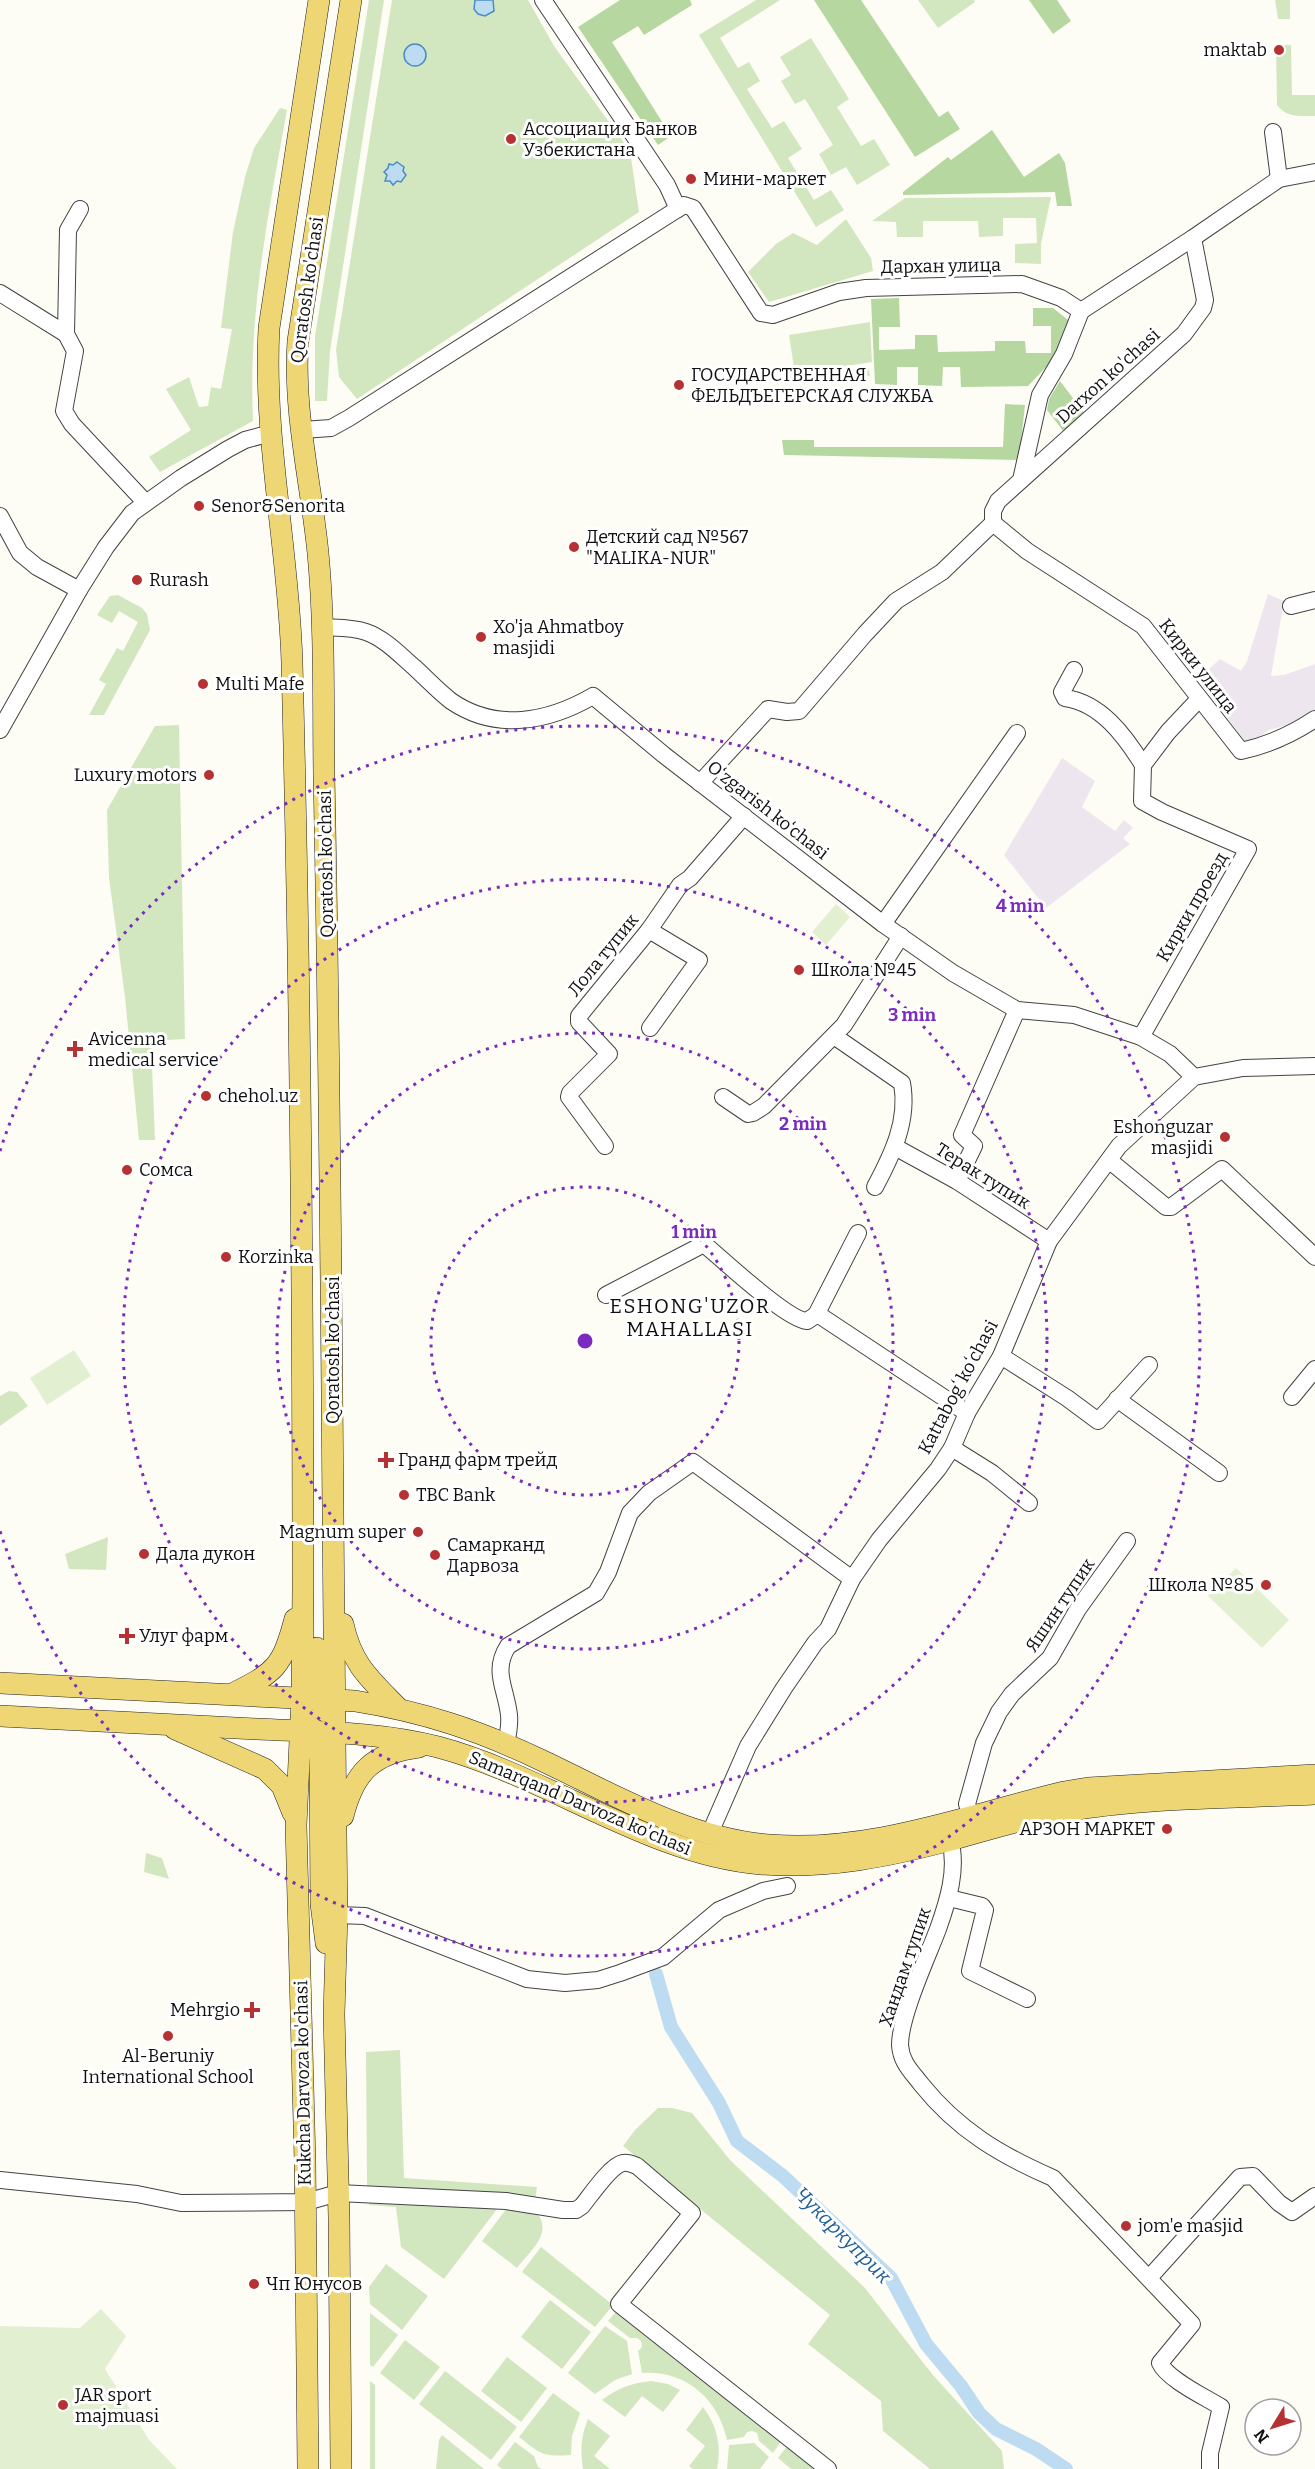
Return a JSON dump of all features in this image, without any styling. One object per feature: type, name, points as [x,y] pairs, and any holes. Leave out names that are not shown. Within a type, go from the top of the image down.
[{"type":"main road","name":"Qoratosh ko'chasi","points":[[319,0],[269,328],[267,395],[291,632],[297,860],[303,1590],[319,1699],[336,1733]]},
{"type":"main road","name":"Qoratosh ko'chasi","points":[[319,1699],[335,1591],[331,1148],[318,557],[297,387],[298,341],[351,0]]},
{"type":"main road","points":[[297,139],[328,145]]},
{"type":"main road","points":[[271,433],[302,430]]},
{"type":"main road","points":[[291,632],[321,627]]},
{"type":"main road","points":[[303,1453],[316,1519],[316,1672],[319,1699]]},
{"type":"main road","points":[[230,1695],[261,1679],[280,1662],[289,1642],[303,1590]]},
{"type":"main road","points":[[335,1591],[350,1652],[364,1673],[398,1708]]},
{"type":"main road","name":"Samarqand Darvoza ko'chasi","points":[[0,1683],[319,1699],[398,1708],[456,1724],[506,1744],[658,1816],[710,1833],[769,1845],[839,1845],[896,1834],[1064,1792],[1150,1793]]},
{"type":"main road","name":"Kukcha Darvoza ko'chasi","points":[[308,2469],[306,2202],[296,1825],[306,1731],[319,1699]]},
{"type":"main road","name":"Samarqand Darvoza ko'chasi","points":[[0,1716],[306,1731],[393,1738],[438,1747],[489,1764],[530,1780],[651,1835],[699,1852],[747,1863],[789,1865],[838,1863],[901,1852],[1012,1823],[1150,1793]]},
{"type":"main road","points":[[163,1724],[272,1774],[286,1793],[296,1825]]},
{"type":"main road","points":[[306,1731],[320,1758],[321,1904],[334,2014]]},
{"type":"main road","name":"Kukcha Darvoza ko'chasi","points":[[336,1733],[337,1915],[334,2014],[341,2469]]},
{"type":"main road","points":[[337,1840],[348,1797],[365,1768],[377,1759],[395,1751],[418,1747],[438,1747]]},
{"type":"main road","points":[[530,1780],[538,1780],[545,1775],[545,1766],[540,1759]]},
{"type":"main road","points":[[1150,1793],[1226,1781],[1315,1775]]},
{"type":"main road","points":[[1150,1793],[1315,1794]]},
{"type":"street","points":[[302,430],[331,428],[349,418],[678,208],[667,185],[543,0]]},
{"type":"street","points":[[1274,132],[1279,178]]},
{"type":"street","points":[[1021,480],[1040,395],[1064,354],[1081,311],[1279,178],[1315,172]]},
{"type":"street","name":"Дархан улица","points":[[678,208],[684,205],[693,208],[761,313],[773,315],[839,292],[866,288],[1022,284],[1061,298],[1081,311]]},
{"type":"street","points":[[80,209],[68,230],[66,334],[75,351],[63,411],[72,424],[145,502]]},
{"type":"street","name":"Darxon ko'chasi","points":[[993,523],[995,506],[1184,334],[1198,315],[1204,300],[1192,238]]},
{"type":"street","points":[[0,293],[66,334]]},
{"type":"street","points":[[0,730],[79,590],[132,513],[145,502],[228,448],[245,440],[271,433]]},
{"type":"street","points":[[0,516],[20,553],[37,567],[79,590]]},
{"type":"street","points":[[700,783],[768,709],[799,711],[896,601],[942,572],[993,523]]},
{"type":"street","name":"Кирки улица","points":[[993,523],[1027,551],[1143,626],[1241,751],[1266,746],[1315,719]]},
{"type":"street","points":[[1291,606],[1315,600]]},
{"type":"street","name":"O‘zgarish ko‘chasi","points":[[321,627],[349,628],[368,632],[391,647],[451,700],[468,711],[491,719],[511,721],[545,717],[573,707],[593,696],[700,783],[883,924],[953,973],[1017,1010],[1074,1015],[1141,1037],[1170,1054],[1194,1077]]},
{"type":"street","points":[[1074,670],[1062,692],[1065,698],[1077,700],[1098,710],[1131,746],[1143,765],[1168,732],[1199,699]]},
{"type":"street","points":[[883,924],[1017,733]]},
{"type":"street","name":"Кирки проезд","points":[[1141,1037],[1248,849],[1142,801],[1143,765]]},
{"type":"street","name":"Лола тупик","points":[[605,1146],[569,1097],[570,1093],[609,1054],[578,1019],[649,930],[680,885],[690,878],[744,816]]},
{"type":"street","points":[[649,930],[699,960],[650,1028]]},
{"type":"street","points":[[723,1097],[743,1112],[753,1113],[844,1025],[901,936]]},
{"type":"street","points":[[957,1181],[974,1146],[962,1135],[1017,1010]]},
{"type":"street","points":[[834,1036],[902,1083],[901,1125],[895,1147],[875,1187]]},
{"type":"street","points":[[1194,1077],[1243,1068],[1315,1066]]},
{"type":"street","name":"Kattabogʻ koʻchasi","points":[[710,1833],[748,1746],[815,1643],[828,1629],[852,1579],[879,1540],[938,1469],[952,1448],[967,1413],[1001,1356],[1048,1241],[1119,1146],[1194,1077]]},
{"type":"street","name":"Терак тупик","points":[[895,1147],[957,1181],[1048,1241]]},
{"type":"street","points":[[1110,1161],[1166,1207],[1171,1207],[1222,1169],[1315,1257]]},
{"type":"street","points":[[606,1295],[704,1244],[774,1303],[801,1320],[807,1321],[816,1315],[858,1233]]},
{"type":"street","points":[[816,1315],[967,1413]]},
{"type":"street","points":[[1001,1356],[1067,1398],[1098,1421],[1149,1365]]},
{"type":"street","points":[[1292,1396],[1315,1369]]},
{"type":"street","points":[[1117,1399],[1219,1473]]},
{"type":"street","points":[[952,1448],[992,1473],[1029,1503]]},
{"type":"street","points":[[506,1744],[510,1718],[498,1669],[502,1654],[508,1646],[596,1593],[608,1572],[630,1513],[649,1493],[693,1462],[852,1579]]},
{"type":"street","name":"Яшин тупик","points":[[971,1816],[967,1804],[990,1727],[1012,1694],[1050,1658],[1078,1609],[1127,1541]]},
{"type":"street","name":"Хандам тупик","points":[[950,1840],[953,1852],[949,1898],[901,2028],[902,2061],[929,2095],[984,2144],[1053,2178],[1192,2326],[1162,2360],[1160,2366],[1221,2407],[1210,2453],[1210,2469]]},
{"type":"street","points":[[337,1915],[365,1916],[526,1978],[546,1982],[573,1982],[598,1980],[663,1957],[718,1910],[763,1891],[787,1886]]},
{"type":"street","points":[[949,1898],[982,1906],[985,1910],[970,1971],[1027,1999]]},
{"type":"street","points":[[0,2180],[125,2193],[181,2203],[306,2202],[338,2193],[506,2200],[563,2210],[576,2210],[620,2163],[637,2166],[693,2213],[619,2304],[828,2469]]},
{"type":"street","points":[[1149,2278],[1240,2177],[1252,2176],[1279,2203],[1292,2212],[1315,2196]]},
{"type":"shaded area","points":[[1268,594],[1284,601],[1271,676],[1284,675],[1315,664],[1315,711],[1297,722],[1269,730],[1248,745],[1198,679],[1220,659],[1241,671],[1247,661]]},
{"type":"shaded area","points":[[1062,758],[1095,781],[1082,807],[1115,831],[1124,820],[1133,828],[1123,838],[1130,844],[1046,908],[1004,855]]},
{"type":"green space","points":[[369,0],[384,0],[330,351],[327,401],[315,401],[315,336]]},
{"type":"green space","points":[[392,0],[528,0],[554,46],[630,151],[639,212],[357,399],[339,377],[336,350]]},
{"type":"green space","points":[[620,0],[690,0],[692,5],[644,35],[638,26],[612,42],[671,136],[658,145],[578,27]]},
{"type":"green space","points":[[756,0],[780,0],[720,38],[738,68],[749,62],[760,81],[747,89],[772,128],[784,121],[802,149],[788,158],[814,200],[831,190],[844,210],[816,227],[699,35]]},
{"type":"green space","points":[[814,0],[861,0],[939,117],[948,111],[960,129],[915,157]]},
{"type":"green space","points":[[918,0],[974,0],[975,2],[938,28]]},
{"type":"green space","points":[[1029,0],[1057,0],[1071,21],[1053,34]]},
{"type":"green space","points":[[1275,0],[1290,0],[1290,19],[1278,19]]},
{"type":"green space","points":[[811,38],[849,99],[837,107],[861,146],[874,139],[890,165],[857,185],[846,167],[831,175],[819,154],[833,145],[805,99],[795,104],[781,81],[791,75],[780,57]]},
{"type":"green space","points":[[1276,45],[1291,45],[1292,95],[1315,95],[1315,116],[1289,114],[1277,105]]},
{"type":"green space","points":[[280,108],[287,110],[261,265],[252,381],[253,421],[160,472],[149,457],[191,430],[166,389],[189,377],[199,407],[208,406],[211,387],[221,389],[232,329],[221,328],[233,232],[254,148]]},
{"type":"green space","points":[[992,130],[1024,177],[1059,153],[1065,163],[1072,206],[1057,206],[1055,192],[903,195],[903,192],[948,157],[951,160]]},
{"type":"green space","points":[[1051,197],[1041,244],[1041,264],[1015,263],[1015,244],[1037,243],[1036,218],[1003,218],[1003,236],[979,237],[978,221],[923,221],[923,237],[897,237],[896,222],[872,221],[905,198]]},
{"type":"green space","points":[[846,219],[871,258],[873,271],[769,302],[748,272],[776,244],[793,233],[817,245]]},
{"type":"green space","points":[[899,298],[900,327],[879,327],[879,350],[915,349],[915,335],[937,335],[938,352],[995,351],[995,341],[1025,341],[1026,353],[1051,353],[1051,326],[1033,326],[1033,308],[1053,308],[1072,323],[1070,342],[1028,386],[961,387],[960,367],[943,367],[942,386],[918,385],[918,367],[897,367],[897,385],[875,384],[871,299]]},
{"type":"green space","points":[[870,322],[872,362],[801,373],[869,369],[870,376],[783,382],[783,375],[795,374],[789,335]]},
{"type":"green space","points":[[1060,381],[1086,415],[1064,432],[1047,410],[1049,399]]},
{"type":"green space","points":[[1005,404],[1025,405],[1019,460],[784,455],[782,440],[814,440],[814,447],[1003,447]]},
{"type":"green space","points":[[118,595],[142,608],[147,614],[150,630],[104,715],[89,715],[106,684],[99,680],[117,648],[123,651],[138,622],[119,611],[112,623],[97,615],[110,596]]},
{"type":"green space","points":[[179,725],[185,1039],[151,1041],[155,1140],[139,1140],[125,997],[109,878],[107,810],[155,726]]},
{"type":"green space","points":[[836,904],[850,917],[826,945],[812,932]]},
{"type":"green space","points":[[74,1350],[91,1376],[47,1405],[30,1378]]},
{"type":"green space","points":[[9,1391],[17,1392],[28,1406],[0,1426],[0,1396]]},
{"type":"green space","points":[[108,1537],[106,1570],[69,1569],[65,1554]]},
{"type":"green space","points":[[1236,1568],[1289,1620],[1262,1648],[1208,1596]]},
{"type":"green space","points":[[146,1853],[162,1858],[169,1879],[144,1872]]},
{"type":"green space","points":[[400,2050],[404,2178],[537,2187],[535,2201],[367,2186],[366,2052]]},
{"type":"green space","points":[[658,2108],[672,2108],[692,2113],[730,2160],[865,2288],[932,2374],[1002,2451],[1004,2469],[930,2469],[883,2431],[881,2401],[808,2344],[830,2315],[623,2146],[635,2130]]},
{"type":"green space","points":[[369,2199],[497,2209],[444,2279],[401,2247],[396,2207],[369,2205]]},
{"type":"green space","points":[[507,2208],[538,2214],[542,2222],[538,2242],[517,2268],[482,2241]]},
{"type":"green space","points":[[541,2247],[613,2305],[595,2327],[522,2272]]},
{"type":"green space","points":[[386,2264],[428,2296],[402,2330],[370,2304],[369,2287]]},
{"type":"green space","points":[[550,2300],[591,2332],[562,2369],[521,2337]]},
{"type":"green space","name":"JAR sport majmuasi","points":[[101,2309],[126,2336],[105,2369],[149,2440],[177,2469],[0,2469],[0,2326],[80,2328]]},
{"type":"green space","points":[[618,2309],[782,2440],[773,2453],[759,2441],[757,2433],[752,2431],[747,2432],[744,2437],[727,2440],[716,2411],[697,2390],[685,2382],[658,2373],[642,2373],[638,2351],[642,2347],[641,2341],[637,2338],[630,2338],[608,2321]]},
{"type":"green space","points":[[370,2313],[398,2335],[373,2367],[370,2365]]},
{"type":"green space","points":[[605,2326],[627,2341],[632,2374],[615,2380],[595,2394],[568,2373]]},
{"type":"green space","points":[[405,2340],[440,2367],[414,2400],[380,2373]]},
{"type":"green space","points":[[507,2357],[547,2388],[521,2422],[481,2391]]},
{"type":"green space","points":[[445,2371],[517,2427],[491,2460],[419,2404]]},
{"type":"green space","points":[[370,2381],[375,2385],[375,2469],[370,2469]]},
{"type":"green space","points":[[651,2381],[668,2384],[680,2390],[663,2412],[642,2396],[625,2417],[602,2400],[625,2387]]},
{"type":"green space","points":[[553,2393],[580,2413],[572,2436],[571,2455],[542,2453],[519,2437]]},
{"type":"green space","points":[[703,2407],[712,2421],[717,2436],[719,2453],[717,2469],[693,2469],[689,2466],[705,2446],[686,2430]]},
{"type":"green space","points":[[588,2419],[610,2436],[594,2456],[610,2469],[583,2469],[582,2443]]},
{"type":"green space","points":[[442,2435],[484,2469],[436,2469],[439,2440]]},
{"type":"green space","points":[[515,2442],[534,2456],[538,2467],[542,2469],[502,2469],[497,2465]]},
{"type":"green space","points":[[754,2443],[769,2457],[760,2469],[727,2469],[729,2445]]},
{"type":"green space","points":[[788,2445],[818,2469],[791,2469],[778,2458]]},
{"type":"water","points":[[475,0],[493,0],[494,11],[485,16],[478,14],[474,9]]},
{"type":"water","points":[[415,44],[423,47],[426,55],[423,63],[415,66],[407,63],[404,55],[407,47]]},
{"type":"water","points":[[397,162],[404,167],[403,171],[406,175],[401,182],[397,181],[393,185],[390,181],[385,181],[387,175],[384,172],[389,164],[393,165]]},
{"type":"waterway","name":"Чукаркуприк","points":[[656,1974],[671,2027],[719,2103],[737,2141],[783,2176],[891,2278],[926,2344],[961,2386],[979,2413],[996,2429],[1036,2449],[1066,2469]]},
{"type":"place","name":"maktab","points":[[1279,50]]},
{"type":"place","name":"Ассоциация Банков Узбекистана","points":[[511,139]]},
{"type":"place","name":"Мини-маркет","points":[[691,179]]},
{"type":"place","name":"ГОСУДАРСТВЕННАЯ ФЕЛЬДЪЕГЕРСКАЯ СЛУЖБА","points":[[679,385]]},
{"type":"place","name":"Senor&Senorita","points":[[199,506]]},
{"type":"place","name":"Детский сад №567 \"MALIKA-NUR\"","points":[[574,547]]},
{"type":"place","name":"Rurash","points":[[137,580]]},
{"type":"place","name":"Xo'ja Ahmatboy masjidi","points":[[481,637]]},
{"type":"place","name":"Multi Mafe","points":[[203,684]]},
{"type":"place","name":"Luxury motors","points":[[209,775]]},
{"type":"place","name":"Школа №45","points":[[799,970]]},
{"type":"place","name":"Avicenna medical service","points":[[75,1049]]},
{"type":"place","name":"chehol.uz","points":[[206,1096]]},
{"type":"place","name":"Eshonguzar masjidi","points":[[1225,1137]]},
{"type":"place","name":"Сомса","points":[[127,1170]]},
{"type":"place","name":"Korzinka","points":[[226,1257]]},
{"type":"place","name":"Гранд фарм трейд","points":[[386,1460]]},
{"type":"place","name":"TBC Bank","points":[[404,1495]]},
{"type":"place","name":"Magnum super","points":[[418,1532]]},
{"type":"place","name":"Дала дукон","points":[[144,1554]]},
{"type":"place","name":"Самарканд Дарвоза","points":[[435,1555]]},
{"type":"place","name":"Школа №85","points":[[1266,1585]]},
{"type":"place","name":"Улуг фарм","points":[[127,1636]]},
{"type":"place","name":"АРЗОН МАРКЕТ","points":[[1167,1829]]},
{"type":"place","name":"Mehrgio","points":[[252,2010]]},
{"type":"place","name":"Al-Beruniy International School","points":[[168,2036]]},
{"type":"place","name":"jom'e masjid","points":[[1126,2226]]},
{"type":"place","name":"Чп Юнусов","points":[[254,2284]]},
{"type":"place","name":"JAR sport majmuasi","points":[[63,2405]]},
{"type":"district","name":"ESHONG'UZOR MAHALLASI","points":[[690,1318]]}]
